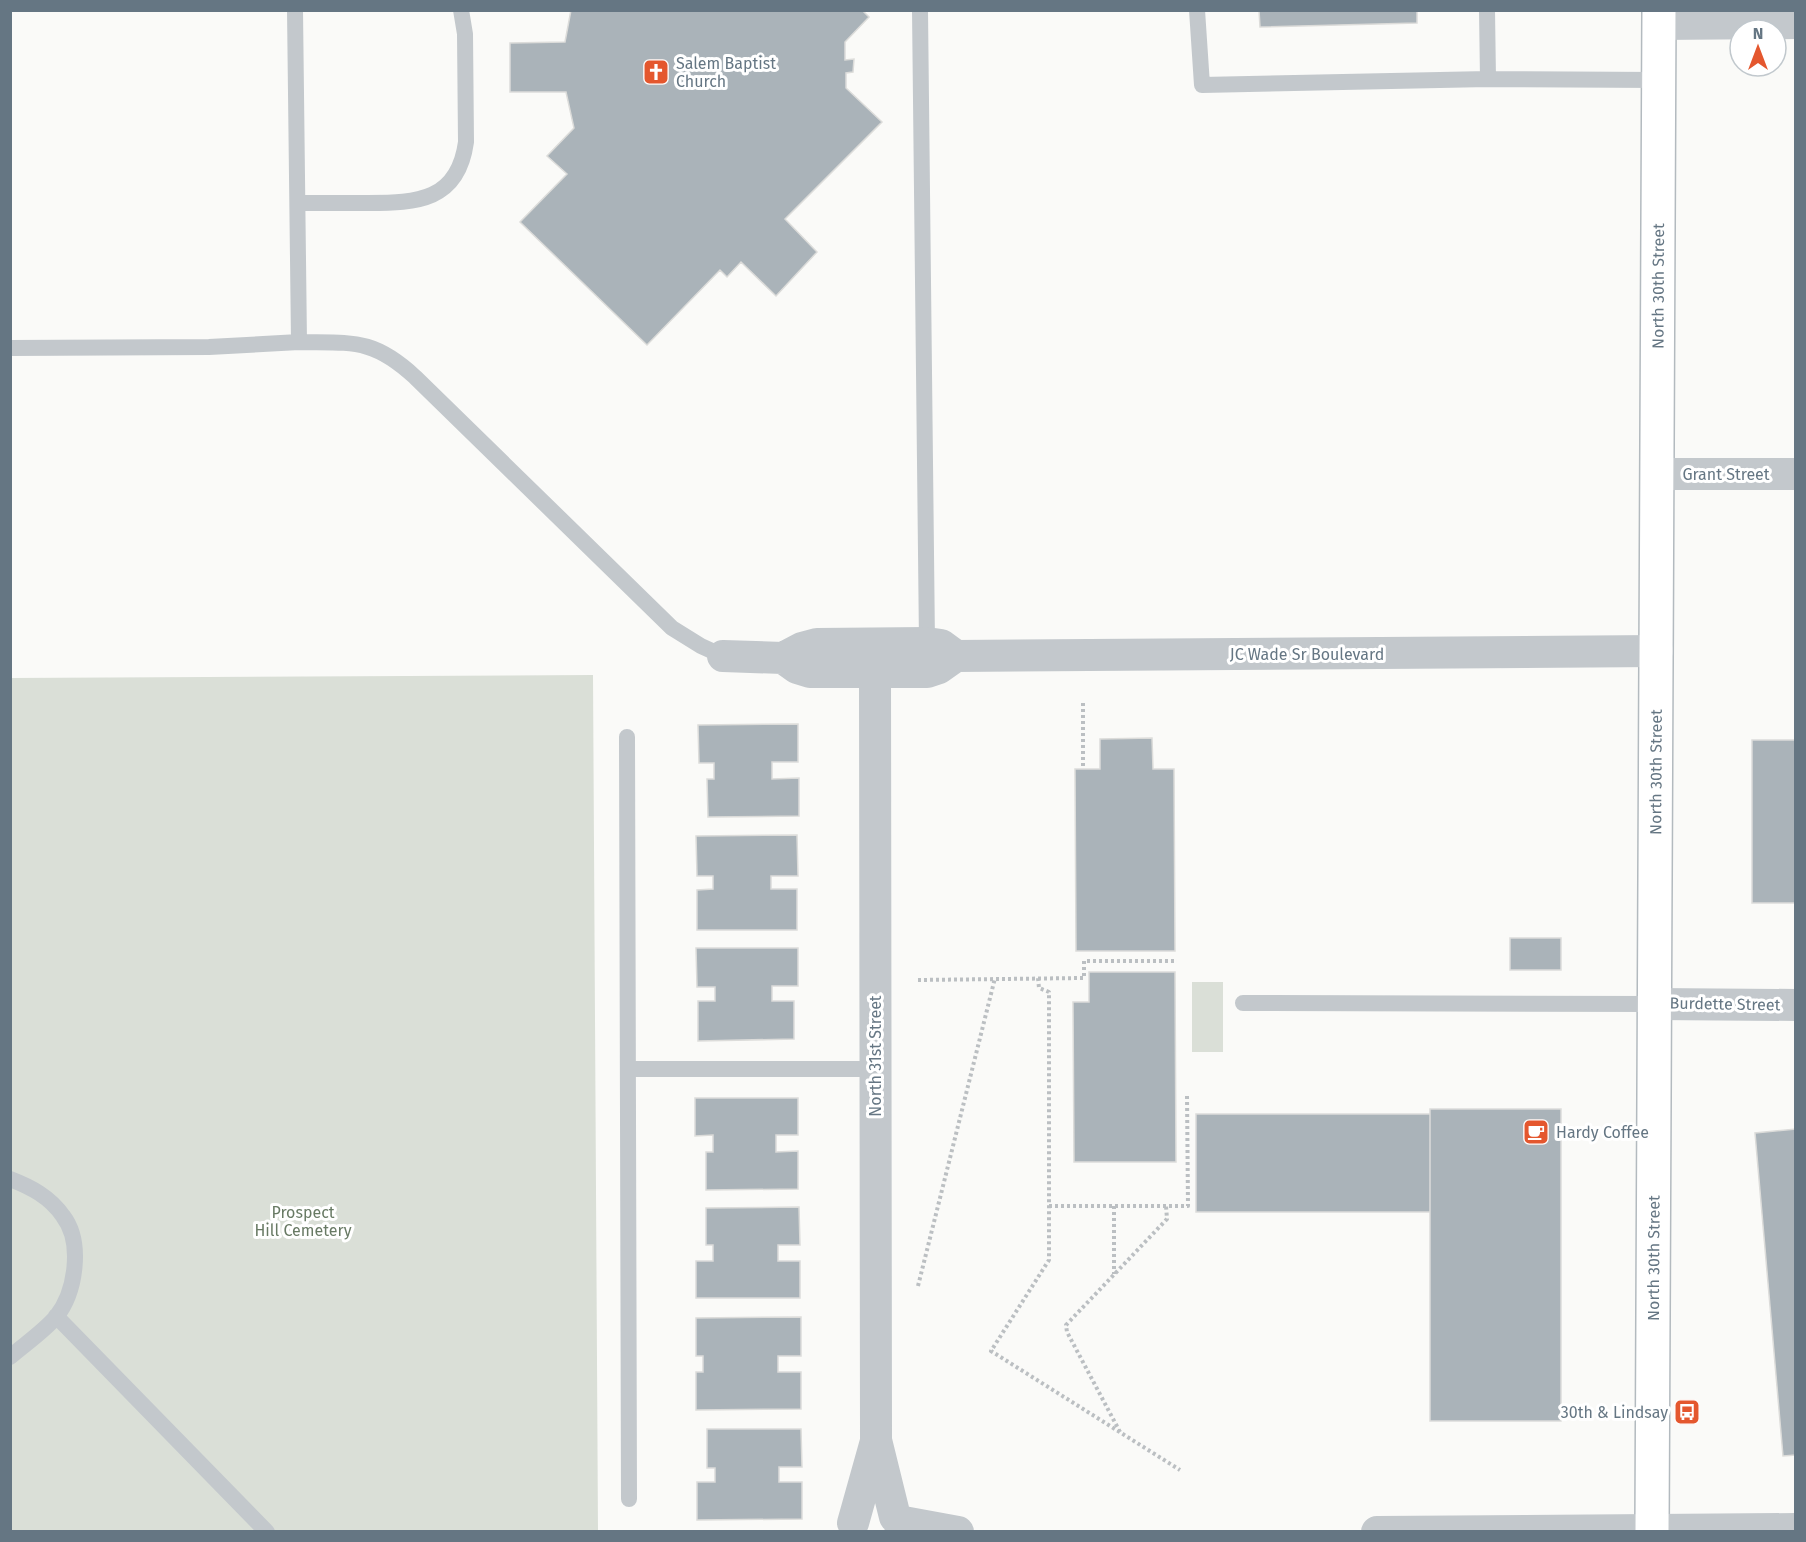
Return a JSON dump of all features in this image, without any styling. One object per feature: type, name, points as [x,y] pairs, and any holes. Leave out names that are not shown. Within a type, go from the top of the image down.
[{"type":"main road","name":"North 30th Street","points":[[1652,1530],[1659,17]]},
{"type":"street","points":[[1659,17],[1796,23]]},
{"type":"street","name":"Grant Street","points":[[1657,474],[1796,474]]},
{"type":"street","name":"JC Wade Sr Boulevard","points":[[723,656],[783,658],[816,644],[927,643],[941,645],[956,656]]},
{"type":"street","name":"JC Wade Sr Boulevard","points":[[783,658],[798,668],[810,672],[927,672],[939,668],[956,656],[1657,651]]},
{"type":"street","name":"North 31st Street","points":[[874,672],[876,1440],[899,1523]]},
{"type":"street","name":"Burdette Street","points":[[1655,1004],[1796,1005]]},
{"type":"street","name":"North 31st Street","points":[[851,1528],[876,1440]]},
{"type":"street","points":[[851,1528],[859,1516],[868,1511],[877,1510],[887,1512],[899,1523],[958,1532]]},
{"type":"street","points":[[1377,1532],[1796,1529]]},
{"type":"lane","points":[[295,10],[299,342]]},
{"type":"lane","points":[[298,203],[409,202],[437,193],[450,183],[459,170],[466,142],[465,34],[461,10]]},
{"type":"lane","points":[[920,10],[927,643]]},
{"type":"lane","points":[[1197,10],[1202,85],[1488,79],[1658,80]]},
{"type":"lane","points":[[1487,10],[1488,79]]},
{"type":"lane","points":[[10,348],[209,347],[299,342],[362,344],[392,357],[415,377],[672,628],[700,646],[723,656]]},
{"type":"lane","points":[[627,737],[629,1500]]},
{"type":"lane","points":[[1242,1003],[1655,1004]]},
{"type":"lane","points":[[628,1069],[875,1069]]},
{"type":"lane","points":[[10,1179],[29,1186],[43,1195],[64,1216],[75,1249],[74,1274],[70,1288],[56,1316],[10,1357]]},
{"type":"lane","points":[[56,1316],[267,1532]]},
{"type":"path","points":[[1083,703],[1083,767]]},
{"type":"path","points":[[918,980],[1084,978],[1084,961],[1177,961]]},
{"type":"path","points":[[918,1286],[995,978]]},
{"type":"path","points":[[1038,978],[1039,988],[1049,992],[1049,1260],[991,1351],[1180,1470]]},
{"type":"path","points":[[1049,1206],[1188,1206],[1187,1095]]},
{"type":"path","points":[[1114,1206],[1114,1275]]},
{"type":"path","points":[[1120,1432],[1067,1332],[1066,1325],[1167,1219],[1166,1206]]},
{"type":"green space","name":"Prospect Hill Cemetery","points":[[593,675],[598,1531],[11,1531],[10,678]]},
{"type":"green space","points":[[1192,982],[1223,982],[1223,1052],[1192,1052]]},
{"type":"building","points":[[571,10],[862,10],[869,17],[845,42],[845,60],[854,59],[853,72],[846,73],[846,88],[882,122],[785,219],[817,252],[776,296],[741,262],[727,277],[720,270],[647,345],[520,222],[567,174],[547,156],[574,128],[566,92],[510,92],[510,43],[565,42]]},
{"type":"building","points":[[1259,10],[1417,10],[1417,23],[1260,27]]},
{"type":"building","points":[[798,724],[798,762],[772,762],[772,779],[799,778],[799,816],[708,817],[707,779],[714,779],[714,763],[699,763],[698,725]]},
{"type":"building","points":[[1152,738],[1153,769],[1174,769],[1175,951],[1076,951],[1075,769],[1100,769],[1100,739]]},
{"type":"building","points":[[1752,740],[1796,740],[1796,903],[1752,903]]},
{"type":"building","points":[[797,835],[798,876],[771,876],[771,889],[797,889],[797,930],[697,930],[697,890],[713,889],[713,876],[697,876],[696,836]]},
{"type":"building","points":[[1510,938],[1561,938],[1561,970],[1510,970]]},
{"type":"building","points":[[696,948],[798,948],[798,986],[772,986],[772,1001],[794,1001],[794,1039],[698,1041],[698,1001],[715,1001],[715,987],[697,987]]},
{"type":"building","points":[[1089,972],[1175,972],[1176,1162],[1074,1162],[1073,1002],[1089,1002]]},
{"type":"building","points":[[695,1098],[798,1098],[798,1135],[776,1135],[776,1152],[798,1151],[798,1189],[706,1190],[706,1152],[713,1152],[713,1135],[695,1136]]},
{"type":"building","points":[[1430,1109],[1561,1109],[1561,1421],[1430,1421]]},
{"type":"building","points":[[1196,1114],[1430,1114],[1430,1212],[1196,1212]]},
{"type":"building","points":[[1796,1129],[1796,1455],[1783,1456],[1755,1133]]},
{"type":"building","points":[[799,1207],[800,1245],[778,1245],[778,1261],[800,1261],[800,1298],[696,1298],[696,1261],[713,1261],[713,1245],[706,1245],[706,1208]]},
{"type":"building","points":[[801,1317],[801,1356],[778,1356],[778,1372],[801,1372],[801,1409],[696,1410],[696,1372],[703,1372],[703,1356],[696,1356],[696,1318]]},
{"type":"building","points":[[707,1429],[801,1429],[802,1467],[779,1467],[779,1482],[802,1482],[802,1519],[697,1520],[697,1482],[715,1482],[715,1468],[707,1468]]},
{"type":"place","name":"Salem Baptist Church","points":[[656,72]]},
{"type":"place","name":"Hardy Coffee","points":[[1536,1132]]},
{"type":"place","name":"30th & Lindsay","points":[[1687,1412]]}]
